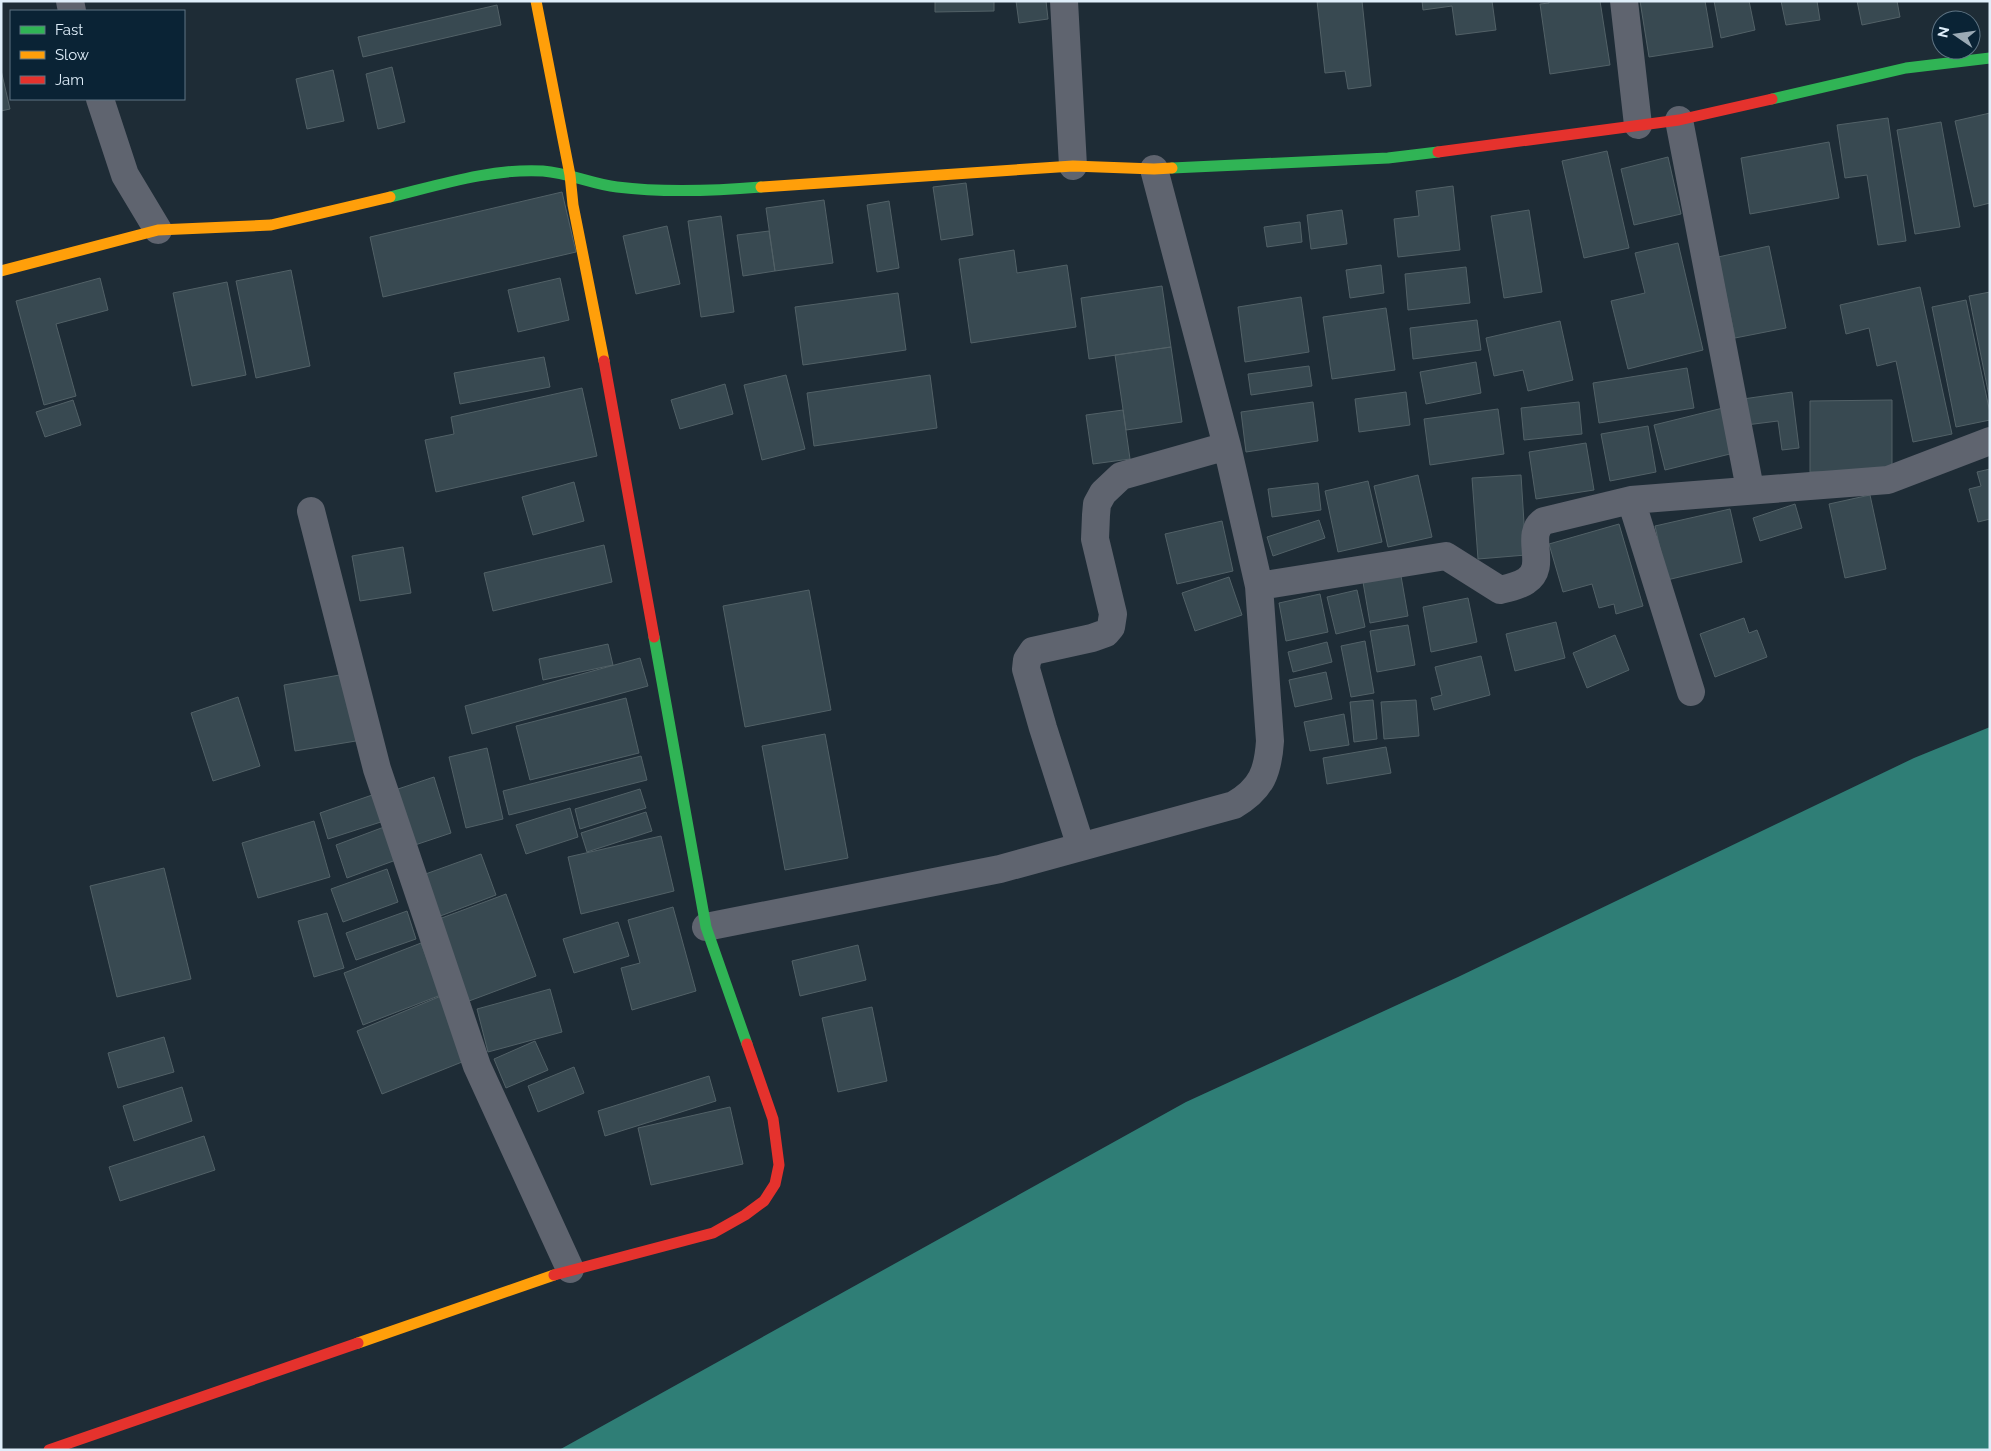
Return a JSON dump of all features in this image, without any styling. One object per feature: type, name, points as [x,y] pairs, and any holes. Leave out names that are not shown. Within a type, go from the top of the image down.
[{"type":"street","points":[[49,1450],[570,1269],[712,1233],[746,1215],[764,1201],[775,1184],[780,1165],[773,1119],[706,927],[602,351],[573,205],[570,175],[536,1]]},
{"type":"street","points":[[1064,1],[1073,166]]},
{"type":"street","points":[[1624,1],[1638,125]]},
{"type":"street","points":[[1,271],[158,230],[271,225],[462,180],[508,172],[543,171],[570,175],[615,188],[659,191],[713,191],[1073,166],[1154,169],[1228,164],[1388,158],[1679,120],[1906,68],[1990,58]]},
{"type":"street","points":[[100,100],[125,175],[158,230]]},
{"type":"street","points":[[1679,120],[1750,489]]},
{"type":"street","points":[[706,927],[1000,869],[1234,804],[1249,794],[1262,781],[1269,759],[1270,741],[1259,586],[1228,446],[1154,169]]},
{"type":"street","points":[[1259,586],[1446,556],[1500,590],[1528,581],[1534,573],[1538,560],[1535,534],[1542,522],[1631,500],[1750,489],[1888,480],[1990,441]]},
{"type":"street","points":[[1081,847],[1043,728],[1026,669],[1026,660],[1033,651],[1092,638],[1106,633],[1112,627],[1113,614],[1095,539],[1097,504],[1110,484],[1121,476],[1228,446]]},
{"type":"street","points":[[1631,500],[1691,692]]},
{"type":"street","points":[[311,512],[376,769],[477,1066],[570,1269]]},
{"type":"shaded area","points":[[1990,727],[1990,1450],[559,1450],[1186,1102],[1458,977],[1914,758]]},
{"type":"building","points":[[935,1],[994,1],[994,11],[935,12]]},
{"type":"building","points":[[1016,1],[1046,1],[1048,19],[1019,23]]},
{"type":"building","points":[[1317,1],[1362,1],[1371,86],[1348,89],[1345,71],[1325,73]]},
{"type":"building","points":[[1422,1],[1492,1],[1496,30],[1456,35],[1452,6],[1423,10]]},
{"type":"building","points":[[1549,1],[1600,1],[1610,65],[1550,74],[1540,4],[1549,3]]},
{"type":"building","points":[[1640,1],[1705,1],[1713,47],[1649,57]]},
{"type":"building","points":[[1714,1],[1749,1],[1755,30],[1721,38]]},
{"type":"building","points":[[1781,1],[1817,1],[1820,20],[1786,25]]},
{"type":"building","points":[[1857,1],[1897,1],[1900,17],[1862,25]]},
{"type":"building","points":[[497,5],[501,25],[363,57],[358,37]]},
{"type":"building","points":[[392,67],[405,122],[378,129],[366,74]]},
{"type":"building","points":[[1,70],[10,109],[1,111]]},
{"type":"building","points":[[333,70],[344,121],[307,129],[296,79]]},
{"type":"building","points":[[1990,113],[1990,203],[1974,207],[1955,121]]},
{"type":"building","points":[[1888,118],[1906,241],[1878,245],[1867,175],[1845,178],[1837,125]]},
{"type":"building","points":[[1941,122],[1960,227],[1915,234],[1897,130]]},
{"type":"building","points":[[1829,142],[1839,198],[1750,214],[1741,158]]},
{"type":"building","points":[[1607,151],[1629,248],[1584,258],[1562,161]]},
{"type":"building","points":[[1668,157],[1681,214],[1634,225],[1621,169]]},
{"type":"building","points":[[966,183],[973,235],[941,240],[933,187]]},
{"type":"building","points":[[1453,186],[1460,250],[1398,257],[1394,219],[1419,216],[1416,191]]},
{"type":"building","points":[[562,192],[576,252],[383,297],[370,237]]},
{"type":"building","points":[[824,200],[833,263],[775,271],[766,208]]},
{"type":"building","points":[[889,201],[899,268],[877,272],[867,205]]},
{"type":"building","points":[[1342,210],[1347,244],[1311,249],[1307,215]]},
{"type":"building","points":[[1529,210],[1542,292],[1504,298],[1491,216]]},
{"type":"building","points":[[721,216],[734,312],[701,317],[688,221]]},
{"type":"building","points":[[1300,222],[1302,242],[1267,247],[1264,227]]},
{"type":"building","points":[[667,226],[680,284],[636,294],[623,236]]},
{"type":"building","points":[[769,231],[775,271],[743,276],[737,235]]},
{"type":"building","points":[[1678,243],[1703,350],[1628,369],[1611,301],[1645,293],[1635,253]]},
{"type":"building","points":[[1769,246],[1786,328],[1735,338],[1718,257]]},
{"type":"building","points":[[1014,250],[1017,273],[1067,265],[1076,327],[971,343],[959,259]]},
{"type":"building","points":[[1381,265],[1384,293],[1350,298],[1346,270]]},
{"type":"building","points":[[1466,267],[1470,303],[1408,310],[1405,274]]},
{"type":"building","points":[[291,270],[310,366],[256,378],[236,281]]},
{"type":"building","points":[[100,278],[108,310],[56,324],[76,396],[44,405],[16,301]]},
{"type":"building","points":[[560,278],[569,320],[518,332],[508,290]]},
{"type":"building","points":[[227,282],[246,375],[192,386],[173,293]]},
{"type":"building","points":[[1162,286],[1171,347],[1089,359],[1081,298]]},
{"type":"building","points":[[1920,287],[1952,434],[1913,442],[1896,361],[1877,366],[1869,328],[1846,334],[1840,305]]},
{"type":"building","points":[[1990,292],[1990,401],[1969,296]]},
{"type":"building","points":[[898,293],[906,350],[803,365],[795,307]]},
{"type":"building","points":[[1301,297],[1309,352],[1245,362],[1238,307]]},
{"type":"building","points":[[1966,300],[1990,420],[1956,427],[1932,307]]},
{"type":"building","points":[[1386,308],[1395,370],[1332,379],[1323,317]]},
{"type":"building","points":[[1477,320],[1481,350],[1413,359],[1410,328]]},
{"type":"building","points":[[1560,321],[1573,380],[1528,391],[1523,370],[1494,376],[1486,338]]},
{"type":"building","points":[[1171,347],[1182,422],[1126,430],[1115,355]]},
{"type":"building","points":[[544,357],[550,387],[460,404],[454,373]]},
{"type":"building","points":[[1476,362],[1481,393],[1426,404],[1420,372]]},
{"type":"building","points":[[1309,366],[1312,386],[1251,395],[1248,374]]},
{"type":"building","points":[[1687,368],[1694,408],[1599,423],[1593,383]]},
{"type":"building","points":[[786,375],[805,449],[762,460],[744,385]]},
{"type":"building","points":[[930,375],[937,428],[814,446],[807,393]]},
{"type":"building","points":[[725,384],[733,414],[680,429],[671,400]]},
{"type":"building","points":[[582,388],[597,456],[436,492],[425,440],[454,434],[451,417]]},
{"type":"building","points":[[1406,392],[1410,425],[1359,432],[1355,399]]},
{"type":"building","points":[[1792,392],[1799,448],[1782,450],[1778,421],[1746,425],[1743,399]]},
{"type":"building","points":[[73,400],[81,425],[45,437],[36,412]]},
{"type":"building","points":[[1892,400],[1892,472],[1810,472],[1810,401]]},
{"type":"building","points":[[1313,402],[1318,441],[1246,452],[1241,412]]},
{"type":"building","points":[[1579,402],[1582,434],[1524,440],[1521,408]]},
{"type":"building","points":[[1723,408],[1734,453],[1665,470],[1654,425]]},
{"type":"building","points":[[1498,409],[1504,454],[1430,465],[1424,419]]},
{"type":"building","points":[[1123,410],[1130,459],[1093,464],[1086,415]]},
{"type":"building","points":[[1648,426],[1656,472],[1610,481],[1601,434]]},
{"type":"building","points":[[1586,443],[1594,490],[1536,499],[1529,452]]},
{"type":"building","points":[[1990,469],[1990,519],[1978,522],[1969,489],[1981,486],[1977,472]]},
{"type":"building","points":[[1418,475],[1432,537],[1388,547],[1374,486]]},
{"type":"building","points":[[1521,475],[1526,555],[1478,559],[1472,478]]},
{"type":"building","points":[[1368,481],[1382,542],[1338,552],[1325,491]]},
{"type":"building","points":[[574,482],[584,521],[533,535],[522,497]]},
{"type":"building","points":[[1318,483],[1321,510],[1272,517],[1268,489]]},
{"type":"building","points":[[1870,495],[1886,569],[1845,578],[1829,504]]},
{"type":"building","points":[[1795,504],[1802,528],[1760,541],[1753,518]]},
{"type":"building","points":[[1730,509],[1742,562],[1667,580],[1655,526]]},
{"type":"building","points":[[1319,520],[1325,538],[1273,556],[1267,537]]},
{"type":"building","points":[[1222,521],[1233,571],[1177,584],[1165,534]]},
{"type":"building","points":[[1619,524],[1643,606],[1616,614],[1614,604],[1599,608],[1592,584],[1563,592],[1549,544]]},
{"type":"building","points":[[604,545],[612,582],[493,611],[484,573]]},
{"type":"building","points":[[403,547],[411,593],[360,601],[352,556]]},
{"type":"building","points":[[1401,576],[1408,616],[1370,623],[1363,582]]},
{"type":"building","points":[[1229,577],[1242,615],[1195,631],[1182,593]]},
{"type":"building","points":[[809,590],[831,710],[745,727],[723,606]]},
{"type":"building","points":[[1357,590],[1365,627],[1336,634],[1327,597]]},
{"type":"building","points":[[1320,594],[1328,632],[1286,641],[1279,603]]},
{"type":"building","points":[[1468,598],[1477,642],[1431,652],[1423,607]]},
{"type":"building","points":[[1744,618],[1749,633],[1757,630],[1767,657],[1715,677],[1700,634]]},
{"type":"building","points":[[1556,622],[1565,658],[1515,671],[1506,634]]},
{"type":"building","points":[[1408,625],[1415,665],[1377,672],[1370,631]]},
{"type":"building","points":[[1615,635],[1629,670],[1587,688],[1573,653]]},
{"type":"building","points":[[1365,641],[1374,693],[1351,697],[1341,646]]},
{"type":"building","points":[[1327,642],[1332,662],[1293,672],[1288,652]]},
{"type":"building","points":[[608,644],[613,665],[543,680],[539,659]]},
{"type":"building","points":[[1481,656],[1490,695],[1434,710],[1431,698],[1442,695],[1435,667]]},
{"type":"building","points":[[640,658],[648,686],[472,734],[465,706]]},
{"type":"building","points":[[1326,672],[1332,699],[1295,707],[1289,680]]},
{"type":"building","points":[[345,674],[356,741],[295,751],[284,685]]},
{"type":"building","points":[[238,697],[260,766],[213,781],[191,713]]},
{"type":"building","points":[[626,698],[639,753],[530,780],[516,726]]},
{"type":"building","points":[[1373,700],[1377,739],[1354,742],[1350,702]]},
{"type":"building","points":[[1416,700],[1419,736],[1384,739],[1381,702]]},
{"type":"building","points":[[1344,714],[1349,745],[1310,751],[1304,722]]},
{"type":"building","points":[[825,734],[848,858],[785,870],[762,746]]},
{"type":"building","points":[[1386,747],[1391,773],[1327,784],[1323,758]]},
{"type":"building","points":[[487,748],[503,819],[466,828],[449,757]]},
{"type":"building","points":[[641,756],[647,780],[509,815],[503,791]]},
{"type":"building","points":[[434,777],[451,833],[409,847],[392,791]]},
{"type":"building","points":[[640,789],[646,808],[580,829],[575,809]]},
{"type":"building","points":[[378,793],[387,820],[328,839],[320,813]]},
{"type":"building","points":[[570,808],[578,837],[526,854],[516,825]]},
{"type":"building","points":[[646,812],[652,831],[587,852],[581,833]]},
{"type":"building","points":[[314,821],[330,877],[258,898],[242,843]]},
{"type":"building","points":[[384,827],[396,860],[347,878],[336,845]]},
{"type":"building","points":[[661,836],[674,891],[581,914],[568,857]]},
{"type":"building","points":[[481,854],[496,895],[435,918],[420,876]]},
{"type":"building","points":[[164,868],[191,979],[117,997],[90,886]]},
{"type":"building","points":[[387,869],[398,902],[343,922],[331,889]]},
{"type":"building","points":[[506,894],[536,976],[469,1001],[439,919]]},
{"type":"building","points":[[673,907],[696,991],[632,1010],[621,968],[640,963],[628,920]]},
{"type":"building","points":[[407,911],[416,939],[356,960],[346,933]]},
{"type":"building","points":[[327,913],[344,968],[314,977],[298,921]]},
{"type":"building","points":[[618,922],[629,956],[574,973],[563,939]]},
{"type":"building","points":[[421,943],[441,995],[363,1025],[344,973]]},
{"type":"building","points":[[858,945],[866,980],[800,996],[792,961]]},
{"type":"building","points":[[550,989],[562,1032],[488,1052],[477,1009]]},
{"type":"building","points":[[441,996],[467,1060],[382,1094],[357,1031]]},
{"type":"building","points":[[872,1007],[887,1081],[838,1092],[822,1018]]},
{"type":"building","points":[[164,1037],[174,1072],[118,1088],[108,1053]]},
{"type":"building","points":[[535,1041],[548,1070],[506,1088],[494,1059]]},
{"type":"building","points":[[574,1067],[584,1093],[538,1112],[528,1086]]},
{"type":"building","points":[[709,1076],[716,1101],[605,1136],[598,1111]]},
{"type":"building","points":[[182,1087],[192,1121],[134,1141],[123,1106]]},
{"type":"building","points":[[730,1107],[743,1164],[651,1185],[638,1128]]},
{"type":"building","points":[[204,1136],[215,1170],[120,1201],[109,1167]]},
{"type":"traffic: fast","points":[[1772,99],[1906,68],[1990,58]]},
{"type":"traffic: fast","points":[[1172,168],[1388,158],[1438,152]]},
{"type":"traffic: fast","points":[[390,197],[466,178],[524,171],[553,172],[608,186],[635,189],[689,191],[761,187]]},
{"type":"traffic: fast","points":[[654,637],[706,927],[747,1044]]},
{"type":"traffic: slow","points":[[536,1],[570,175],[573,205],[604,361]]},
{"type":"traffic: slow","points":[[761,187],[1073,166],[1172,168]]},
{"type":"traffic: slow","points":[[1,271],[158,230],[271,225],[390,197]]},
{"type":"traffic: slow","points":[[358,1343],[554,1275]]},
{"type":"traffic: jam","points":[[1438,152],[1679,120],[1772,99]]},
{"type":"traffic: jam","points":[[604,361],[654,637]]},
{"type":"traffic: jam","points":[[554,1275],[713,1233],[745,1215],[764,1201],[775,1184],[779,1165],[773,1119],[747,1044]]},
{"type":"traffic: jam","points":[[49,1450],[358,1343]]}]
